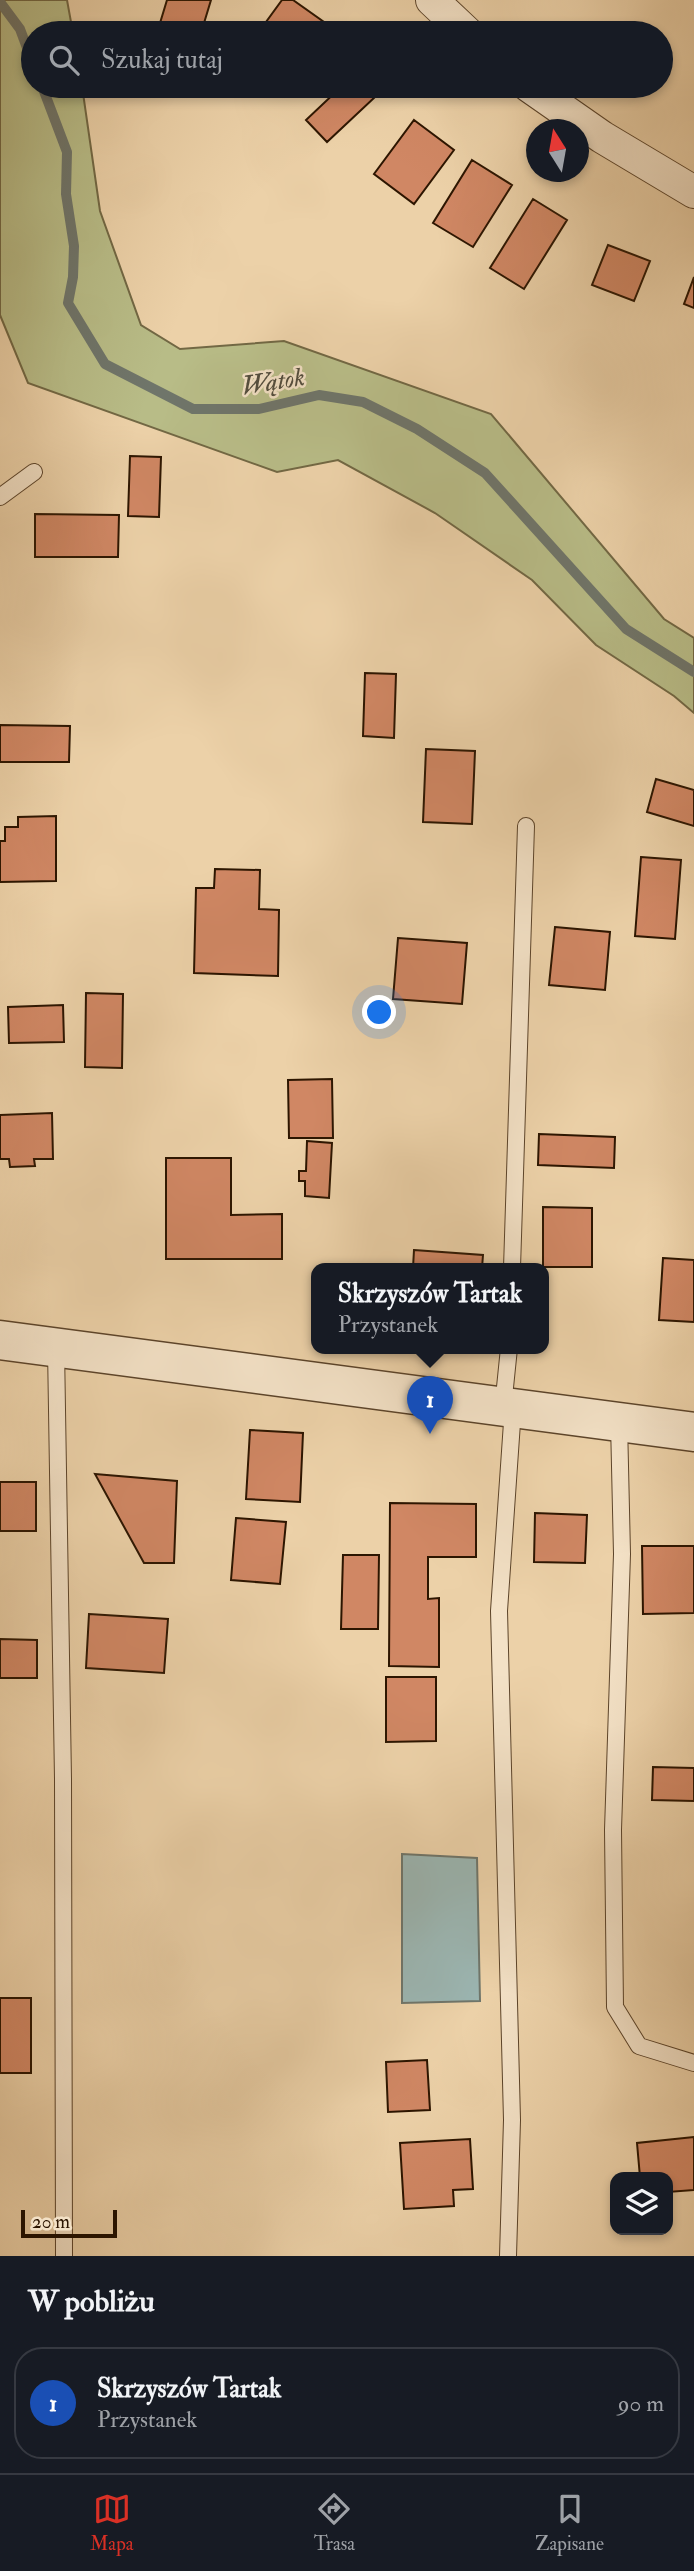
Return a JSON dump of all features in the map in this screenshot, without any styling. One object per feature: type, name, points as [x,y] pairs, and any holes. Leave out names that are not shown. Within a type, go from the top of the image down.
[{"type":"street","points":[[432,0],[454,21]]},
{"type":"street","points":[[546,98],[602,137],[694,192]]},
{"type":"street","points":[[0,1340],[694,1432]]},
{"type":"lane","points":[[0,497],[34,472]]},
{"type":"lane","points":[[512,1263],[526,826]]},
{"type":"lane","points":[[56,1348],[63,1779],[64,2256]]},
{"type":"lane","points":[[508,2256],[512,2120],[499,1611],[509,1354]]},
{"type":"lane","points":[[619,1422],[622,1554],[613,1830],[615,2007],[639,2046],[694,2063]]},
{"type":"green space","points":[[0,0],[67,0],[71,21],[21,21],[21,98],[84,98],[100,211],[141,325],[180,349],[284,341],[491,414],[664,619],[694,638],[694,713],[674,696],[596,645],[532,580],[435,513],[338,460],[277,472],[28,383],[0,315]]},
{"type":"water","points":[[402,1854],[477,1858],[480,2001],[402,2003]]},
{"type":"building","points":[[167,0],[211,0],[205,21],[161,21]]},
{"type":"building","points":[[282,0],[293,0],[323,21],[267,21]]},
{"type":"building","points":[[329,98],[374,98],[327,142],[306,120]]},
{"type":"building","points":[[414,120],[454,150],[414,204],[374,174]]},
{"type":"building","points":[[472,160],[512,185],[473,247],[433,223]]},
{"type":"building","points":[[533,199],[567,220],[524,289],[490,268]]},
{"type":"building","points":[[608,245],[650,261],[634,301],[592,285]]},
{"type":"building","points":[[694,277],[694,308],[684,304]]},
{"type":"building","points":[[130,456],[161,457],[159,517],[128,516]]},
{"type":"building","points":[[35,514],[119,515],[118,557],[35,557]]},
{"type":"building","points":[[365,673],[396,674],[394,738],[363,736]]},
{"type":"building","points":[[0,725],[70,726],[69,762],[0,762]]},
{"type":"building","points":[[426,749],[475,751],[472,824],[423,822]]},
{"type":"building","points":[[656,779],[694,790],[694,826],[647,812]]},
{"type":"building","points":[[56,816],[56,881],[0,882],[0,841],[5,841],[5,827],[18,827],[18,817]]},
{"type":"building","points":[[641,857],[681,860],[675,939],[635,936]]},
{"type":"building","points":[[215,869],[260,870],[259,909],[279,910],[278,976],[194,973],[196,888],[214,888]]},
{"type":"building","points":[[555,927],[610,932],[605,990],[549,985]]},
{"type":"building","points":[[398,938],[467,943],[462,1004],[393,999]]},
{"type":"building","points":[[86,993],[123,994],[122,1068],[85,1067]]},
{"type":"building","points":[[63,1005],[64,1042],[9,1043],[8,1007]]},
{"type":"building","points":[[332,1079],[333,1138],[289,1138],[288,1080]]},
{"type":"building","points":[[52,1113],[53,1159],[34,1159],[35,1166],[10,1167],[9,1159],[0,1159],[0,1115]]},
{"type":"building","points":[[539,1134],[615,1137],[614,1168],[538,1165]]},
{"type":"building","points":[[307,1141],[332,1143],[329,1198],[305,1196],[305,1181],[299,1181],[299,1171],[306,1171]]},
{"type":"building","points":[[166,1158],[231,1158],[231,1215],[282,1214],[282,1259],[166,1259]]},
{"type":"building","points":[[543,1207],[592,1208],[592,1267],[549,1267],[549,1263],[543,1263]]},
{"type":"building","points":[[414,1250],[483,1255],[482,1263],[413,1263]]},
{"type":"building","points":[[663,1258],[694,1260],[694,1322],[659,1320]]},
{"type":"building","points":[[250,1430],[303,1433],[300,1502],[246,1499]]},
{"type":"building","points":[[95,1474],[177,1481],[174,1563],[144,1563]]},
{"type":"building","points":[[0,1482],[36,1482],[36,1531],[0,1531]]},
{"type":"building","points":[[390,1503],[476,1504],[476,1557],[428,1557],[428,1599],[439,1598],[439,1667],[389,1666]]},
{"type":"building","points":[[535,1513],[587,1515],[585,1563],[534,1562]]},
{"type":"building","points":[[236,1518],[286,1522],[280,1584],[231,1580]]},
{"type":"building","points":[[642,1546],[694,1546],[694,1613],[643,1614]]},
{"type":"building","points":[[343,1555],[379,1555],[378,1629],[341,1629]]},
{"type":"building","points":[[89,1614],[168,1619],[164,1673],[86,1668]]},
{"type":"building","points":[[0,1639],[37,1640],[37,1678],[0,1678]]},
{"type":"building","points":[[386,1677],[436,1677],[436,1741],[386,1742]]},
{"type":"building","points":[[653,1767],[694,1768],[694,1801],[652,1800]]},
{"type":"building","points":[[0,1998],[31,1998],[31,2073],[0,2073]]},
{"type":"building","points":[[427,2060],[430,2110],[388,2112],[386,2062]]},
{"type":"building","points":[[694,2137],[694,2190],[673,2192],[673,2172],[640,2172],[637,2143]]},
{"type":"building","points":[[470,2139],[473,2189],[453,2190],[454,2206],[404,2209],[400,2143]]},
{"type":"waterway","name":"Wątok","points":[[0,2],[21,32]]},
{"type":"waterway","name":"Wątok","points":[[47,98],[67,152],[66,194],[74,246],[73,277],[68,303],[105,364],[193,409],[259,409],[319,395],[363,402],[417,429],[485,473],[626,629],[694,672]]},
{"type":"place","name":"Skrzyszów Tartak","points":[[430,1434]]}]
